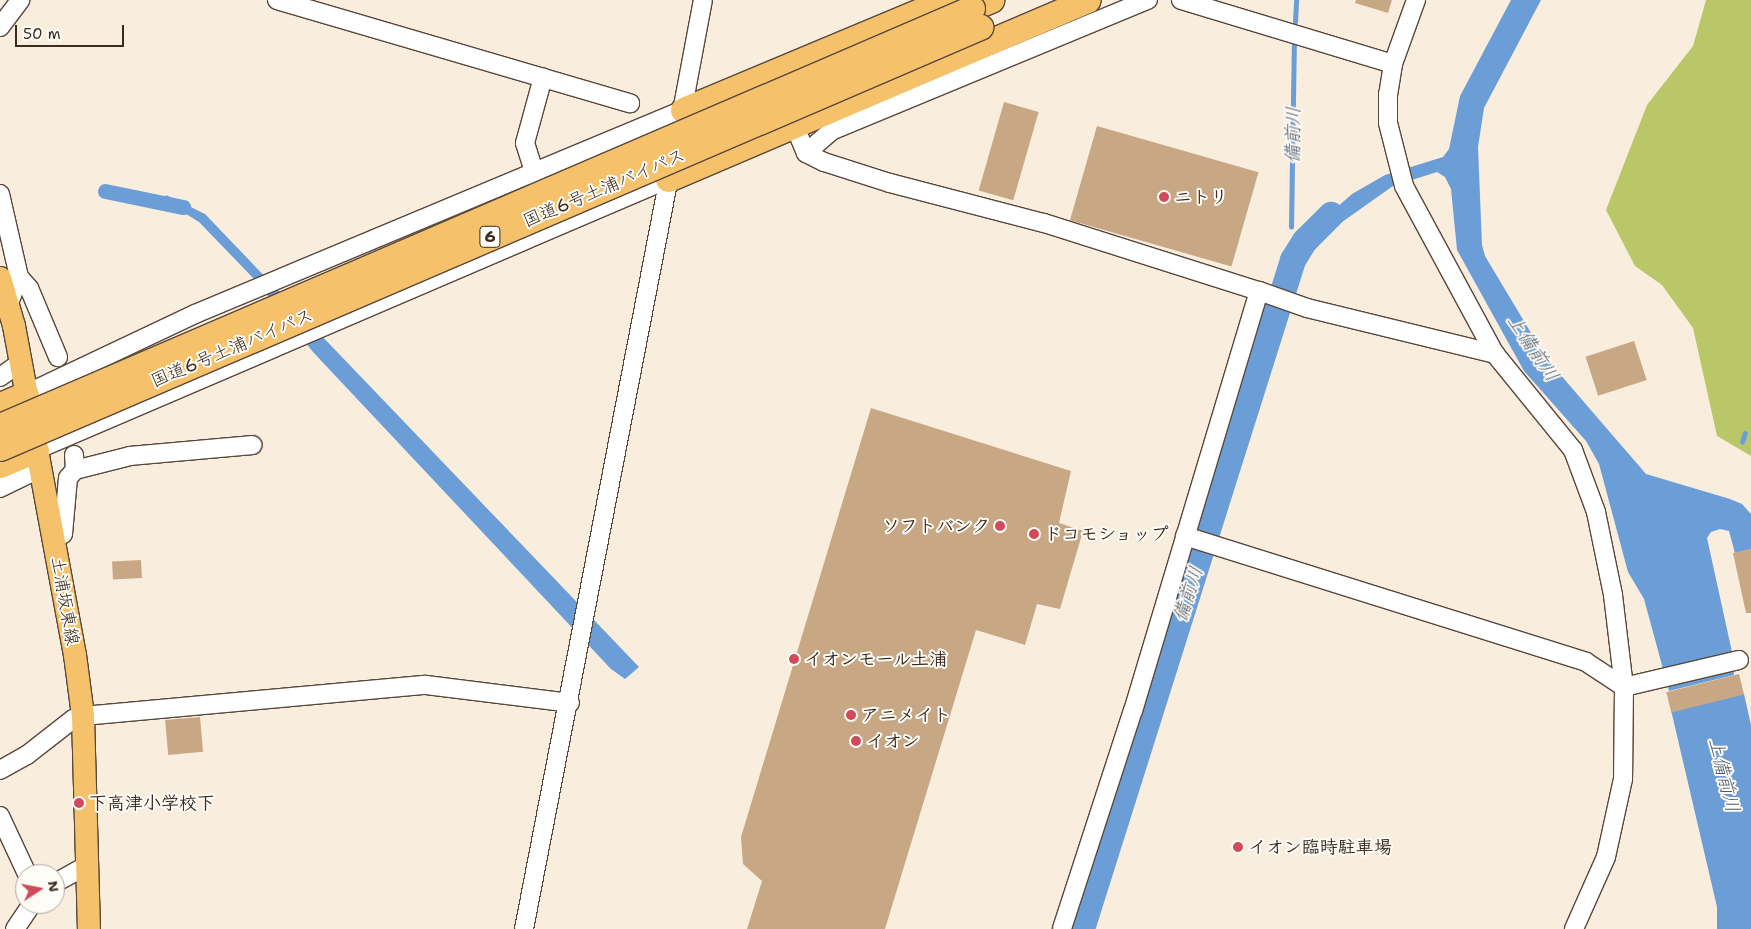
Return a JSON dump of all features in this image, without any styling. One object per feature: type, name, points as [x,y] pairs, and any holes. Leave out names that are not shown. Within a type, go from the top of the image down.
[{"type":"highway","name":"国道6号土浦バイパス","points":[[0,426],[981,12],[1044,0]]},
{"type":"highway","points":[[668,179],[1087,0]]},
{"type":"highway","points":[[683,110],[758,81],[941,1]]},
{"type":"highway","name":"国道6号土浦バイパス","points":[[0,448],[981,12]]},
{"type":"highway","points":[[0,405],[26,394]]},
{"type":"highway","points":[[0,465],[38,459]]},
{"type":"main road","name":"土浦坂東線","points":[[10,277],[9,303],[53,539],[83,716],[89,929]]},
{"type":"street","points":[[0,27],[20,0]]},
{"type":"street","points":[[277,0],[630,103]]},
{"type":"street","points":[[524,929],[570,702],[703,0]]},
{"type":"street","points":[[806,153],[831,131],[1148,0]]},
{"type":"street","points":[[1181,0],[1393,64]]},
{"type":"street","points":[[1416,0],[1393,64],[1388,113],[1394,155],[1404,186],[1495,354],[1573,450],[1596,512],[1613,595],[1624,687],[1624,779],[1606,857],[1574,929]]},
{"type":"street","points":[[543,77],[525,143],[534,173],[556,228]]},
{"type":"street","points":[[758,81],[772,86],[784,100],[793,126],[806,153],[824,162],[890,184],[1044,223],[1265,292],[1307,308],[1495,354]]},
{"type":"street","points":[[26,394],[78,366],[238,296],[683,110]]},
{"type":"street","points":[[0,488],[38,459],[281,346],[668,179]]},
{"type":"street","points":[[0,194],[10,277],[29,288],[58,357]]},
{"type":"street","points":[[1062,929],[1191,538],[1265,292]]},
{"type":"street","points":[[0,378],[20,363]]},
{"type":"street","points":[[53,539],[63,534],[68,478],[75,462],[253,445]]},
{"type":"street","points":[[1191,538],[1215,548],[1586,662],[1624,687],[1739,660]]},
{"type":"street","points":[[0,770],[27,754],[73,719],[83,716],[397,686],[450,685],[570,702]]},
{"type":"street","points":[[0,816],[22,864]]},
{"type":"street","points":[[65,878],[88,865]]},
{"type":"street","points":[[15,929],[25,914]]},
{"type":"green space","points":[[1706,0],[1751,0],[1751,456],[1717,436],[1693,328],[1662,285],[1635,266],[1606,210],[1647,105],[1693,46]]},
{"type":"water","name":"上備前川","points":[[1511,0],[1541,0],[1484,108],[1478,147],[1482,245],[1485,256],[1546,358],[1646,474],[1730,499],[1742,504],[1751,514],[1751,549],[1735,553],[1729,531],[1720,529],[1711,532],[1707,538],[1732,652],[1734,675],[1669,691],[1644,599],[1628,572],[1599,464],[1586,441],[1524,371],[1457,250],[1451,189],[1445,177],[1437,172],[1393,186],[1311,244],[1304,236],[1352,194],[1385,175],[1443,157],[1449,149],[1460,96]]},
{"type":"water","points":[[166,195],[205,214],[639,667],[625,679],[611,669],[313,352],[255,280],[199,222],[183,212],[163,205]]},
{"type":"water","name":"上備前川","points":[[1744,694],[1751,725],[1751,929],[1717,929],[1717,907],[1671,710]]},
{"type":"building","points":[[1356,0],[1392,0],[1388,13],[1355,3]]},
{"type":"building","points":[[1004,102],[1039,112],[1013,200],[979,190]]},
{"type":"building","name":"ニトリ","points":[[1097,126],[1258,172],[1231,267],[1070,220]]},
{"type":"building","points":[[1634,341],[1647,380],[1598,396],[1585,357]]},
{"type":"building","name":"イオン","points":[[871,408],[1071,471],[1059,523],[1083,531],[1060,609],[1037,604],[1025,645],[976,630],[885,929],[747,929],[762,881],[743,864],[741,837]]},
{"type":"building","points":[[1751,549],[1751,613],[1746,613],[1733,553]]},
{"type":"building","points":[[141,560],[142,578],[113,579],[112,562]]},
{"type":"building","points":[[1739,674],[1744,694],[1671,713],[1666,692]]},
{"type":"building","points":[[200,717],[203,752],[168,755],[165,720]]},
{"type":"waterway","name":"備前川","points":[[1295,22],[1296,0]]},
{"type":"waterway","name":"備前川","points":[[1291,227],[1294,43]]},
{"type":"waterway","points":[[105,191],[183,207]]},
{"type":"waterway","name":"備前川","points":[[1082,929],[1293,260],[1305,241],[1331,215]]},
{"type":"waterway","points":[[1742,442],[1745,433]]},
{"type":"place","name":"ニトリ","points":[[1164,197]]},
{"type":"place","name":"ソフトバンク","points":[[1000,526]]},
{"type":"place","name":"ドコモショップ","points":[[1034,534]]},
{"type":"place","name":"イオンモール土浦","points":[[794,659]]},
{"type":"place","name":"アニメイト","points":[[851,715]]},
{"type":"place","name":"イオン","points":[[856,741]]},
{"type":"place","name":"下高津小学校下","points":[[79,803]]},
{"type":"place","name":"イオン臨時駐車場","points":[[1238,847]]}]
